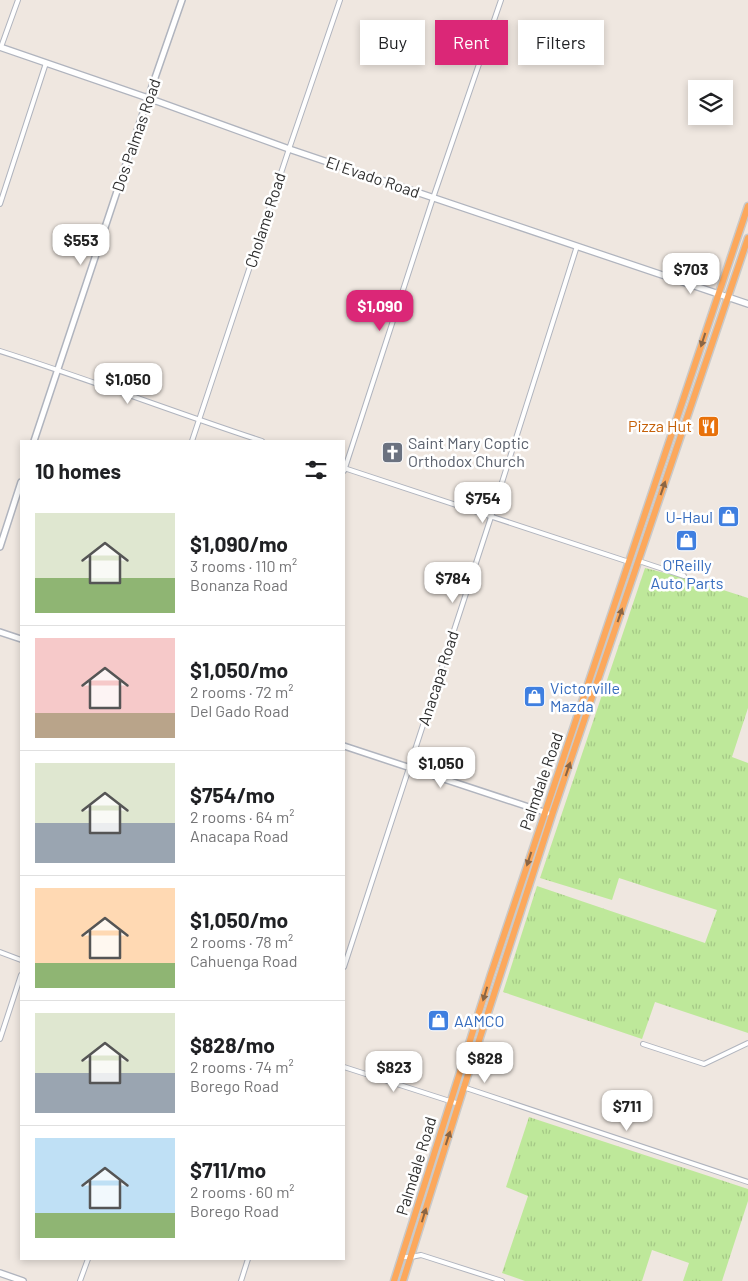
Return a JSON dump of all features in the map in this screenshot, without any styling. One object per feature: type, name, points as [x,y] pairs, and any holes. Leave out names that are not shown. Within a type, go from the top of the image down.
[{"type":"highway","name":"Palmdale Road","points":[[394,1281],[544,812],[748,206]]},
{"type":"highway","name":"Palmdale Road","points":[[404,1281],[464,1087],[552,815],[748,238]]},
{"type":"main road","name":"El Evado Road","points":[[0,47],[289,149],[748,304]]},
{"type":"main road","points":[[0,1273],[23,1281]]},
{"type":"street","points":[[0,47],[18,0]]},
{"type":"street","name":"Dos Palmas Road","points":[[34,440],[182,0]]},
{"type":"street","name":"Cholame Road","points":[[192,440],[340,0]]},
{"type":"street","points":[[345,466],[433,198],[501,0]]},
{"type":"street","points":[[0,204],[46,62]]},
{"type":"street","name":"Anacapa Road","points":[[345,964],[578,246]]},
{"type":"street","points":[[0,351],[259,440]]},
{"type":"street","points":[[345,469],[629,562]]},
{"type":"street","points":[[0,547],[20,485]]},
{"type":"street","points":[[638,561],[684,576]]},
{"type":"street","points":[[0,632],[20,639]]},
{"type":"street","points":[[345,746],[552,815]]},
{"type":"street","points":[[0,952],[20,960]]},
{"type":"street","points":[[0,1039],[20,978]]},
{"type":"street","points":[[643,1044],[704,1064],[748,1043]]},
{"type":"street","points":[[345,1067],[459,1104]]},
{"type":"street","points":[[456,1085],[748,1182]]},
{"type":"street","points":[[402,1257],[421,1255],[502,1281]]},
{"type":"street","points":[[80,1281],[88,1260]]},
{"type":"street","points":[[241,1281],[248,1260]]},
{"type":"green space","points":[[645,568],[689,579],[748,598],[748,708],[732,757],[748,763],[748,1033],[655,1002],[642,1039],[503,992],[537,886],[705,943],[717,910],[619,878],[612,900],[540,878]]},
{"type":"green space","points":[[529,1117],[748,1189],[748,1201],[722,1281],[683,1281],[689,1263],[652,1250],[642,1281],[525,1281],[502,1273],[528,1196],[506,1187]]},
{"type":"place","name":"Pizza Hut","points":[[708,426]]},
{"type":"place","name":"Saint Mary Coptic Orthodox Church","points":[[392,452]]},
{"type":"place","name":"U-Haul","points":[[729,517]]},
{"type":"place","name":"O'Reilly Auto Parts","points":[[687,541]]},
{"type":"place","name":"Victorville Mazda","points":[[534,697]]},
{"type":"place","name":"AAMCO","points":[[438,1021]]}]
